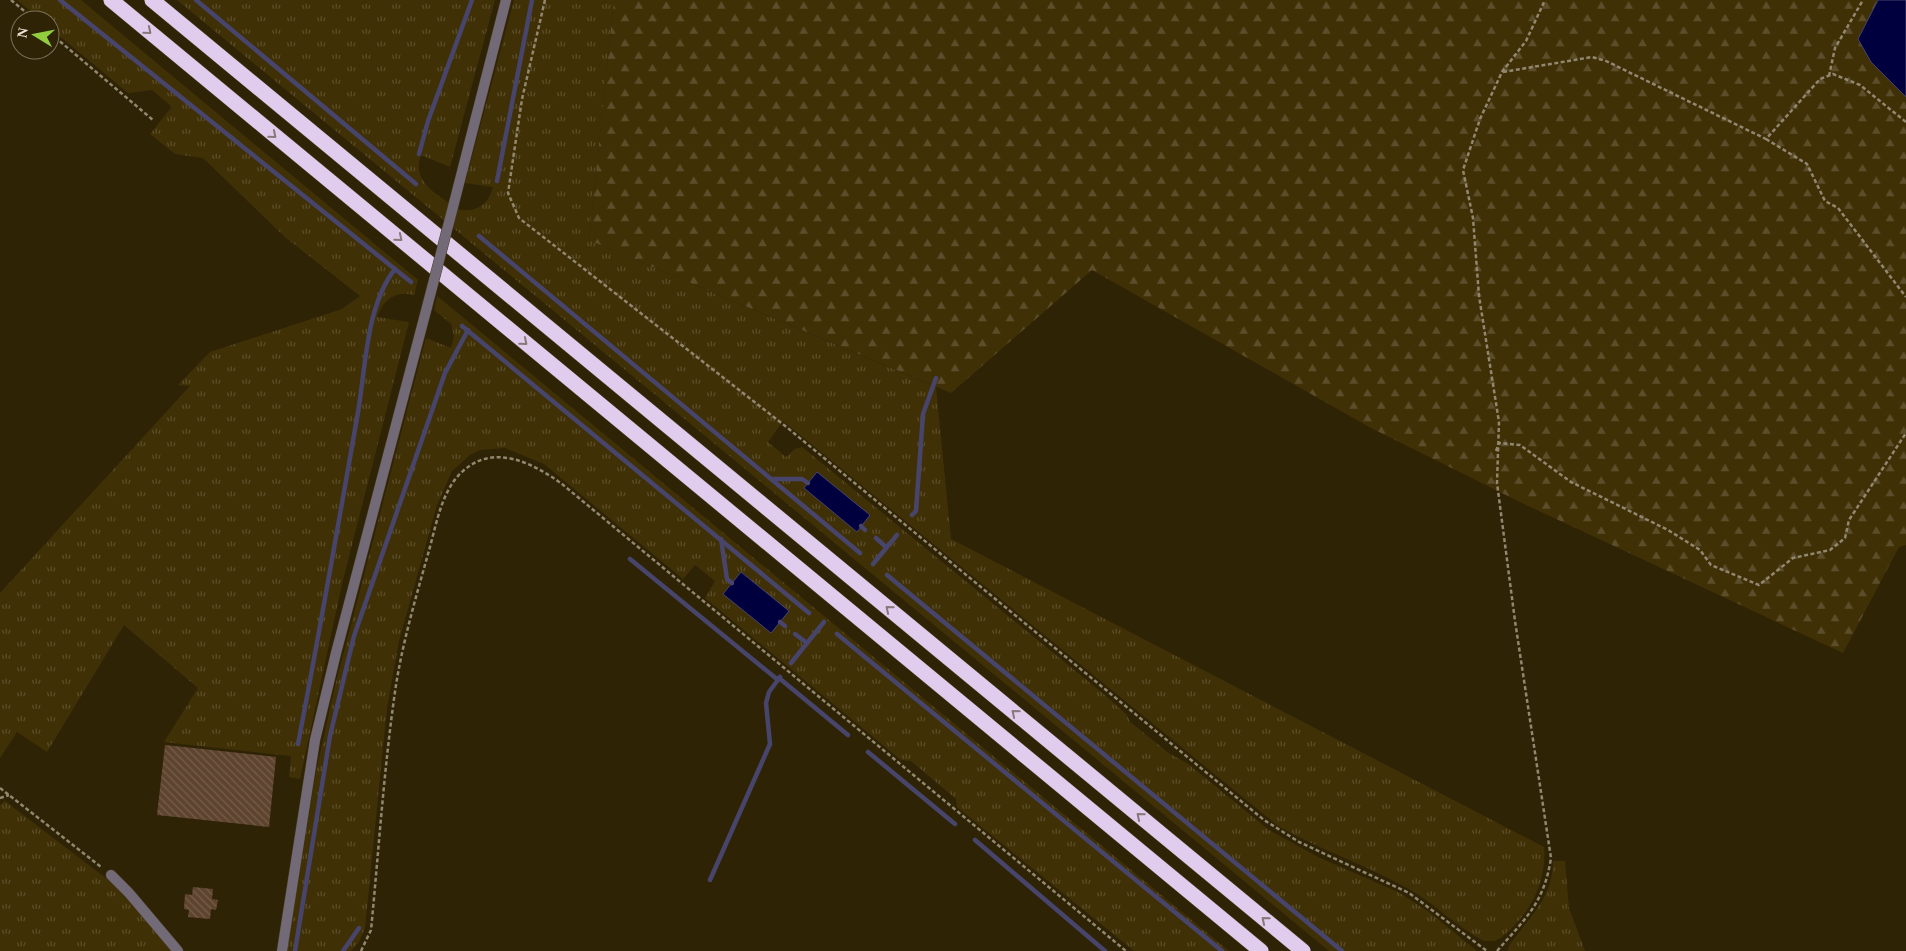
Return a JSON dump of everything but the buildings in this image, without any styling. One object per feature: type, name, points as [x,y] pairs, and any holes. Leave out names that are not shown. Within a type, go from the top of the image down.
[{"type":"highway","points":[[110,0],[1261,951]]},
{"type":"highway","points":[[152,0],[1303,951]]},
{"type":"street","points":[[282,951],[315,740],[506,0]]},
{"type":"street","points":[[111,876],[130,893],[178,951]]},
{"type":"path","points":[[11,0],[23,10]]},
{"type":"path","points":[[545,0],[522,100],[508,194],[519,218],[784,425],[1264,820],[1299,842],[1409,893],[1487,951]]},
{"type":"path","points":[[1497,951],[1541,898],[1548,880],[1551,858],[1515,621],[1497,483],[1498,414],[1479,296],[1473,218],[1463,170],[1480,119],[1502,72],[1526,41],[1546,0]]},
{"type":"path","points":[[1829,76],[1835,48],[1863,0]]},
{"type":"path","points":[[60,41],[153,120]]},
{"type":"path","points":[[1502,72],[1592,57],[1606,61],[1766,139],[1807,164],[1825,201],[1838,208],[1906,297]]},
{"type":"path","points":[[1766,139],[1820,79],[1833,74],[1860,86],[1906,122]]},
{"type":"path","points":[[1499,443],[1520,445],[1571,482],[1668,530],[1700,550],[1711,565],[1760,585],[1793,558],[1830,550],[1844,538],[1848,520],[1906,433]]},
{"type":"path","points":[[1496,451],[1499,443]]},
{"type":"path","points":[[361,951],[372,930],[396,685],[404,642],[438,520],[444,499],[462,471],[480,460],[500,456],[540,468],[562,484],[1126,951]]},
{"type":"path","points":[[0,788],[111,876]]},
{"type":"path","points":[[0,798],[9,795]]},
{"type":"green space","points":[[17,0],[81,0],[418,280],[414,295],[396,295],[386,301],[377,317],[409,322],[342,584],[300,779],[289,777],[291,756],[164,742],[198,688],[124,625],[47,752],[17,732],[0,758],[0,593],[190,386],[178,385],[210,352],[342,309],[360,296],[285,237],[203,158],[175,154],[150,134],[171,108],[170,105],[152,90],[128,93],[60,36],[60,10],[29,10]]},
{"type":"green space","points":[[177,0],[495,0],[450,167],[421,155],[419,165],[423,181],[436,194],[460,210],[472,210],[481,206],[489,198],[493,187],[465,183],[514,0],[614,0],[589,240],[936,387],[951,539],[1544,847],[1544,861],[1539,886],[1528,909],[1501,938],[1494,941],[1484,941],[1409,889],[1278,826],[783,421],[768,442],[786,457],[795,449],[802,447],[1106,696],[1127,715],[1130,722],[1170,754],[1187,763],[1269,830],[1318,857],[1398,892],[1429,912],[1477,951],[1329,951]]},
{"type":"green space","points":[[614,0],[1878,0],[1858,39],[1871,62],[1906,97],[1906,545],[1899,547],[1843,653],[1522,503],[1371,428],[1092,270],[951,393],[589,240]]},
{"type":"green space","points":[[437,296],[1229,951],[1134,951],[957,807],[956,799],[911,761],[901,760],[705,598],[715,581],[695,565],[683,579],[544,464],[505,448],[480,450],[470,455],[452,471],[437,505],[399,641],[387,708],[365,928],[359,942],[351,951],[287,951],[316,772],[335,686],[426,338],[451,348],[454,336],[451,324],[434,310]]},
{"type":"green space","points":[[5,801],[124,892],[171,951],[0,951],[0,805]]},
{"type":"green space","points":[[1553,861],[1565,861],[1569,908],[1585,951],[1507,951],[1510,944],[1545,896],[1552,874]]},
{"type":"shaded area","points":[[1878,0],[1906,0],[1906,97],[1871,62],[1858,39]]},
{"type":"shaded area","points":[[817,472],[870,515],[857,532],[804,488]]},
{"type":"shaded area","points":[[741,572],[789,611],[771,633],[723,594]]},
{"type":"waterway","points":[[60,0],[411,282]]},
{"type":"waterway","points":[[196,0],[416,184]]},
{"type":"waterway","points":[[419,154],[428,121],[472,0]]},
{"type":"waterway","points":[[497,181],[532,0]]},
{"type":"waterway","points":[[479,236],[860,553]]},
{"type":"waterway","points":[[298,744],[357,418],[372,320],[385,284],[395,269]]},
{"type":"waterway","points":[[462,326],[809,613]]},
{"type":"waterway","points":[[295,951],[330,736],[354,636],[445,373],[468,330]]},
{"type":"waterway","points":[[912,515],[916,511],[923,414],[936,378]]},
{"type":"waterway","points":[[773,479],[802,479],[808,483]]},
{"type":"waterway","points":[[861,526],[865,530]]},
{"type":"waterway","points":[[873,564],[897,535]]},
{"type":"waterway","points":[[876,538],[886,547]]},
{"type":"waterway","points":[[721,539],[727,579],[732,583]]},
{"type":"waterway","points":[[630,559],[778,680]]},
{"type":"waterway","points":[[887,575],[1342,951]]},
{"type":"waterway","points":[[780,622],[785,626]]},
{"type":"waterway","points":[[791,663],[824,622]]},
{"type":"waterway","points":[[795,634],[807,643]]},
{"type":"waterway","points":[[837,634],[1222,951]]},
{"type":"waterway","points":[[710,880],[770,744],[766,703],[769,692],[780,677]]},
{"type":"waterway","points":[[779,678],[848,735]]},
{"type":"waterway","points":[[868,752],[955,824]]},
{"type":"waterway","points":[[975,840],[1105,951]]},
{"type":"waterway","points":[[343,951],[359,928]]}]
